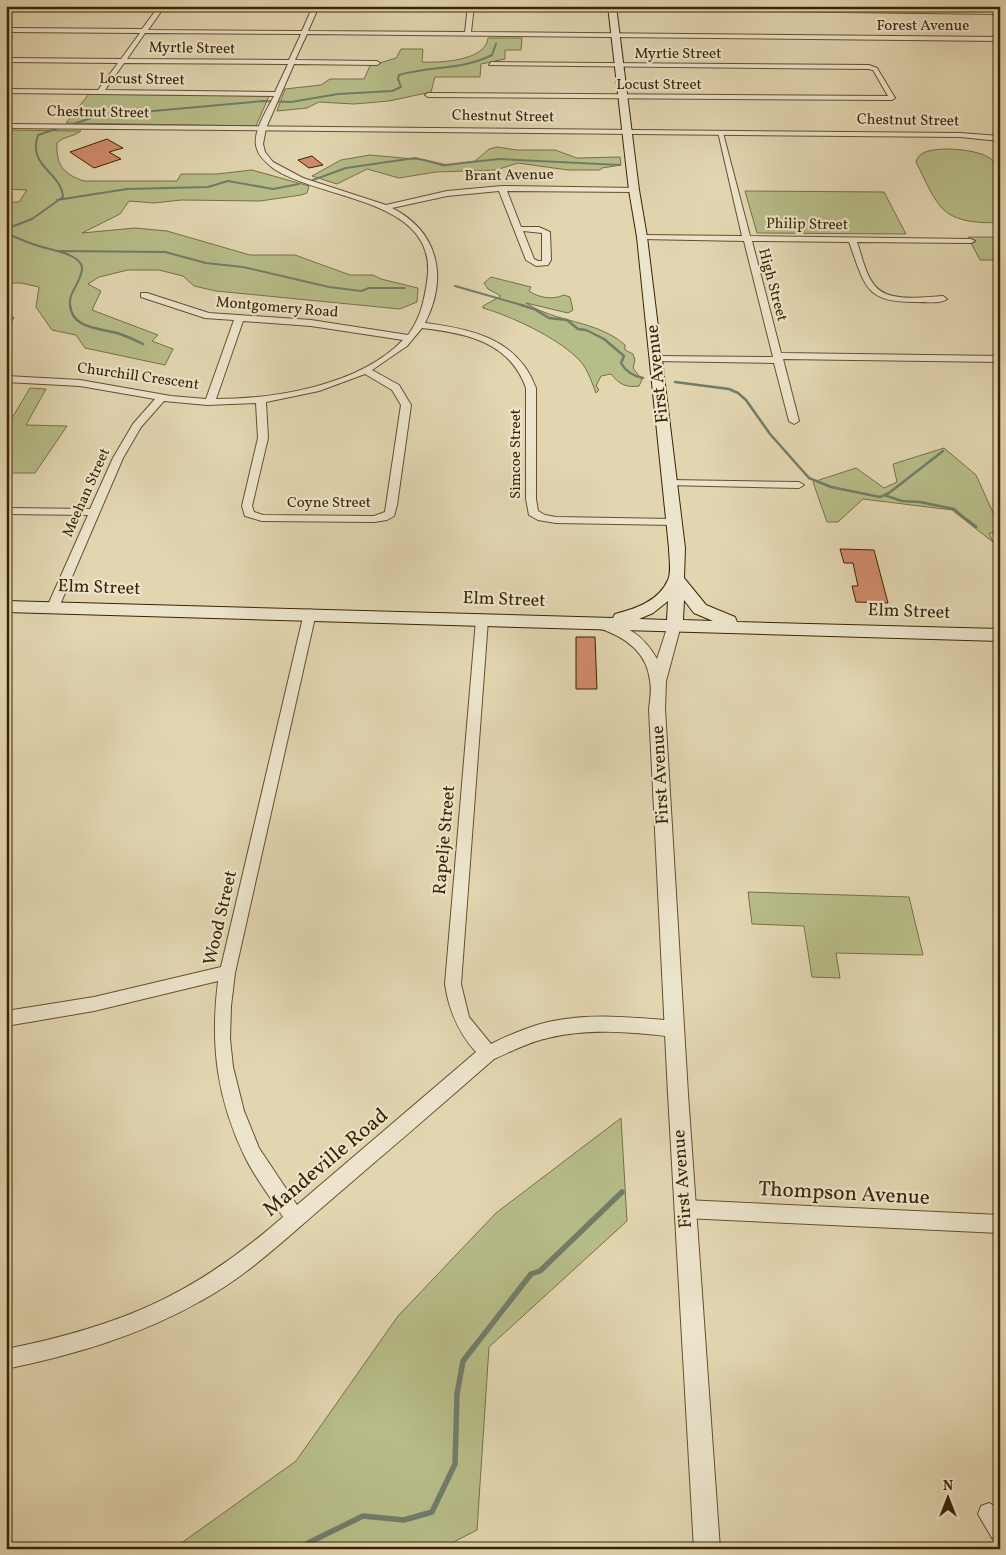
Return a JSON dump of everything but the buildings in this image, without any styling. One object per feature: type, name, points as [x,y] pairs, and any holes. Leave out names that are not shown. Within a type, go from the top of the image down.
[{"type":"main road","name":"First Avenue","points":[[612,7],[657,359],[674,522],[677,579],[674,625]]},
{"type":"main road","points":[[597,623],[634,615],[650,608],[664,598],[677,579],[703,611],[750,627]]},
{"type":"main road","name":"Elm Street","points":[[6,606],[1000,635]]},
{"type":"street","points":[[6,11],[11,6]]},
{"type":"street","points":[[100,92],[162,6]]},
{"type":"street","name":"Churchill Crescent","points":[[6,378],[91,384],[161,398],[210,402],[261,400],[321,388],[365,370],[392,354],[421,325],[429,300],[433,270],[432,257],[427,244],[415,228],[386,207],[361,197],[295,177],[280,170],[261,151],[259,138],[316,6]]},
{"type":"street","points":[[468,34],[471,6]]},
{"type":"street","points":[[543,6],[1000,12]]},
{"type":"street","points":[[724,8],[728,16]]},
{"type":"street","name":"Forest Avenue","points":[[6,30],[1000,39]]},
{"type":"street","name":"Myrtle Street","points":[[6,60],[377,63]]},
{"type":"street","name":"Myrtie Street","points":[[491,64],[865,67],[875,69],[892,97],[890,99]]},
{"type":"street","name":"Locust Street","points":[[6,91],[277,94]]},
{"type":"street","name":"Locust Street","points":[[428,95],[890,99]]},
{"type":"street","name":"Chestnut Street","points":[[6,126],[955,135],[1000,139]]},
{"type":"street","name":"High Street","points":[[720,133],[794,421]]},
{"type":"street","points":[[502,188],[517,229],[530,260],[539,264],[545,263],[547,260],[546,232],[539,229],[517,229]]},
{"type":"street","name":"Brant Avenue","points":[[386,207],[442,193],[502,188],[634,190]]},
{"type":"street","name":"Philip Street","points":[[642,236],[971,240]]},
{"type":"street","points":[[852,239],[870,285],[877,292],[898,299],[942,299]]},
{"type":"street","name":"Montgomery Road","points":[[144,296],[196,313],[239,320],[311,323],[410,338]]},
{"type":"street","points":[[6,315],[9,318],[6,324]]},
{"type":"street","points":[[210,402],[239,320]]},
{"type":"street","name":"Simcoe Street","points":[[421,325],[461,332],[494,344],[515,359],[527,375],[531,388],[530,499],[533,513],[542,518],[556,520],[674,522]]},
{"type":"street","points":[[657,359],[1000,359]]},
{"type":"street","name":"Coyne Street","points":[[261,400],[263,438],[247,506],[249,514],[268,518],[383,518],[390,514],[406,405],[402,395],[395,386],[365,370]]},
{"type":"street","name":"Meehan Street","points":[[53,607],[118,458],[132,433],[161,398]]},
{"type":"street","points":[[670,483],[799,485]]},
{"type":"street","points":[[6,511],[94,512]]},
{"type":"street","name":"Wood Street","points":[[295,1218],[245,1140],[235,1111],[225,1067],[221,1022],[227,973],[310,614]]},
{"type":"street","name":"Rapelje Street","points":[[482,620],[453,984],[457,1009],[467,1030],[488,1053]]},
{"type":"street","points":[[597,623],[623,631],[641,644],[650,658],[658,681]]},
{"type":"street","name":"First Avenue","points":[[674,625],[658,681],[657,710],[674,1029],[707,1549]]},
{"type":"street","points":[[6,1019],[87,1005],[200,977],[227,973]]},
{"type":"street","name":"Mandeville Road","points":[[6,1359],[72,1345],[123,1328],[171,1306],[217,1281],[258,1251],[488,1053],[531,1035],[574,1025],[621,1024],[674,1029]]},
{"type":"street","name":"Thompson Avenue","points":[[685,1209],[1000,1224]]},
{"type":"green space","points":[[488,38],[522,38],[521,50],[505,50],[505,59],[481,64],[480,77],[435,77],[431,92],[389,101],[354,104],[319,102],[307,108],[277,111],[285,89],[321,85],[330,79],[364,79],[370,66],[396,58],[401,49],[423,49],[422,62],[461,59],[479,52],[485,46]]},
{"type":"green space","points":[[89,94],[269,96],[256,126],[66,123]]},
{"type":"green space","points":[[6,130],[81,131],[57,143],[57,151],[62,168],[84,181],[177,181],[181,174],[217,174],[252,170],[309,186],[307,193],[301,195],[260,201],[181,200],[154,203],[129,201],[120,214],[82,233],[135,228],[167,231],[250,255],[295,255],[350,275],[373,275],[381,279],[418,288],[417,302],[400,309],[216,291],[194,286],[183,276],[159,270],[128,270],[99,277],[88,284],[101,291],[92,310],[158,335],[152,341],[173,349],[165,365],[85,348],[76,335],[52,330],[36,307],[39,287],[21,283],[6,283],[6,205],[8,202],[19,202],[27,190],[6,189]]},
{"type":"green space","points":[[497,147],[517,150],[555,150],[577,158],[620,157],[621,165],[600,170],[568,170],[518,163],[496,170],[436,172],[399,178],[367,169],[337,184],[312,176],[341,160],[370,155],[425,160],[443,166],[475,161],[489,149]]},
{"type":"green space","points":[[944,149],[976,152],[997,164],[1001,182],[1000,222],[985,223],[960,219],[946,212],[937,202],[916,162],[923,153]]},
{"type":"green space","points":[[745,191],[884,192],[906,234],[757,233]]},
{"type":"green space","points":[[968,237],[1000,237],[1000,260],[980,260]]},
{"type":"green space","points":[[491,277],[531,287],[529,291],[542,297],[551,298],[564,295],[570,297],[573,310],[568,313],[526,303],[538,310],[602,331],[625,345],[625,350],[633,354],[635,360],[633,368],[642,380],[639,386],[623,384],[611,374],[601,376],[596,386],[599,390],[596,393],[583,365],[572,353],[535,329],[483,308],[483,306],[501,296],[488,289],[484,283]]},
{"type":"green space","points":[[30,388],[46,389],[26,425],[67,426],[35,473],[6,473],[6,428]]},
{"type":"green space","points":[[944,448],[976,475],[1000,528],[1000,533],[989,533],[993,542],[952,510],[863,499],[838,522],[827,522],[813,482],[856,468],[884,488],[897,482],[893,464]]},
{"type":"green space","points":[[748,892],[909,897],[923,955],[836,953],[840,978],[812,977],[804,926],[752,924]]},
{"type":"green space","points":[[621,1118],[627,1221],[489,1347],[477,1530],[440,1549],[173,1549],[296,1461],[398,1316],[496,1213]]},
{"type":"waterway","points":[[76,123],[97,116],[263,101],[291,102],[338,94],[392,91],[401,87],[398,79],[399,75],[458,66],[481,60],[492,55],[496,44]]},
{"type":"waterway","points":[[56,129],[38,135],[36,146],[37,155],[41,162],[61,188],[63,197],[59,200]]},
{"type":"waterway","points":[[313,180],[346,168],[415,158],[445,165],[499,159],[620,165]]},
{"type":"waterway","points":[[59,200],[127,189],[208,187],[228,181],[273,189],[299,184]]},
{"type":"waterway","points":[[6,229],[32,219],[59,200]]},
{"type":"waterway","points":[[6,233],[65,253],[81,264],[81,274],[71,296],[70,305]]},
{"type":"waterway","points":[[59,251],[165,252],[206,263],[243,267],[329,287],[361,291],[369,288],[405,288]]},
{"type":"waterway","points":[[455,286],[525,306]]},
{"type":"waterway","points":[[70,305],[72,313],[81,323],[117,333],[143,344]]},
{"type":"waterway","points":[[521,305],[534,309],[549,318],[567,320],[578,329],[586,330],[604,339],[624,356],[621,363],[625,369],[633,375],[643,378]]},
{"type":"waterway","points":[[675,382],[729,389],[738,393],[746,400],[770,434],[809,478],[831,487],[880,497],[884,495]]},
{"type":"waterway","points":[[884,495],[943,451]]},
{"type":"waterway","points":[[884,495],[902,501],[920,502],[954,509],[968,521]]},
{"type":"waterway","points":[[967,520],[976,527]]},
{"type":"waterway","points":[[302,1549],[308,1543],[363,1516],[404,1520],[432,1512],[455,1464],[457,1394],[463,1361],[531,1274],[540,1271],[622,1192]]}]
